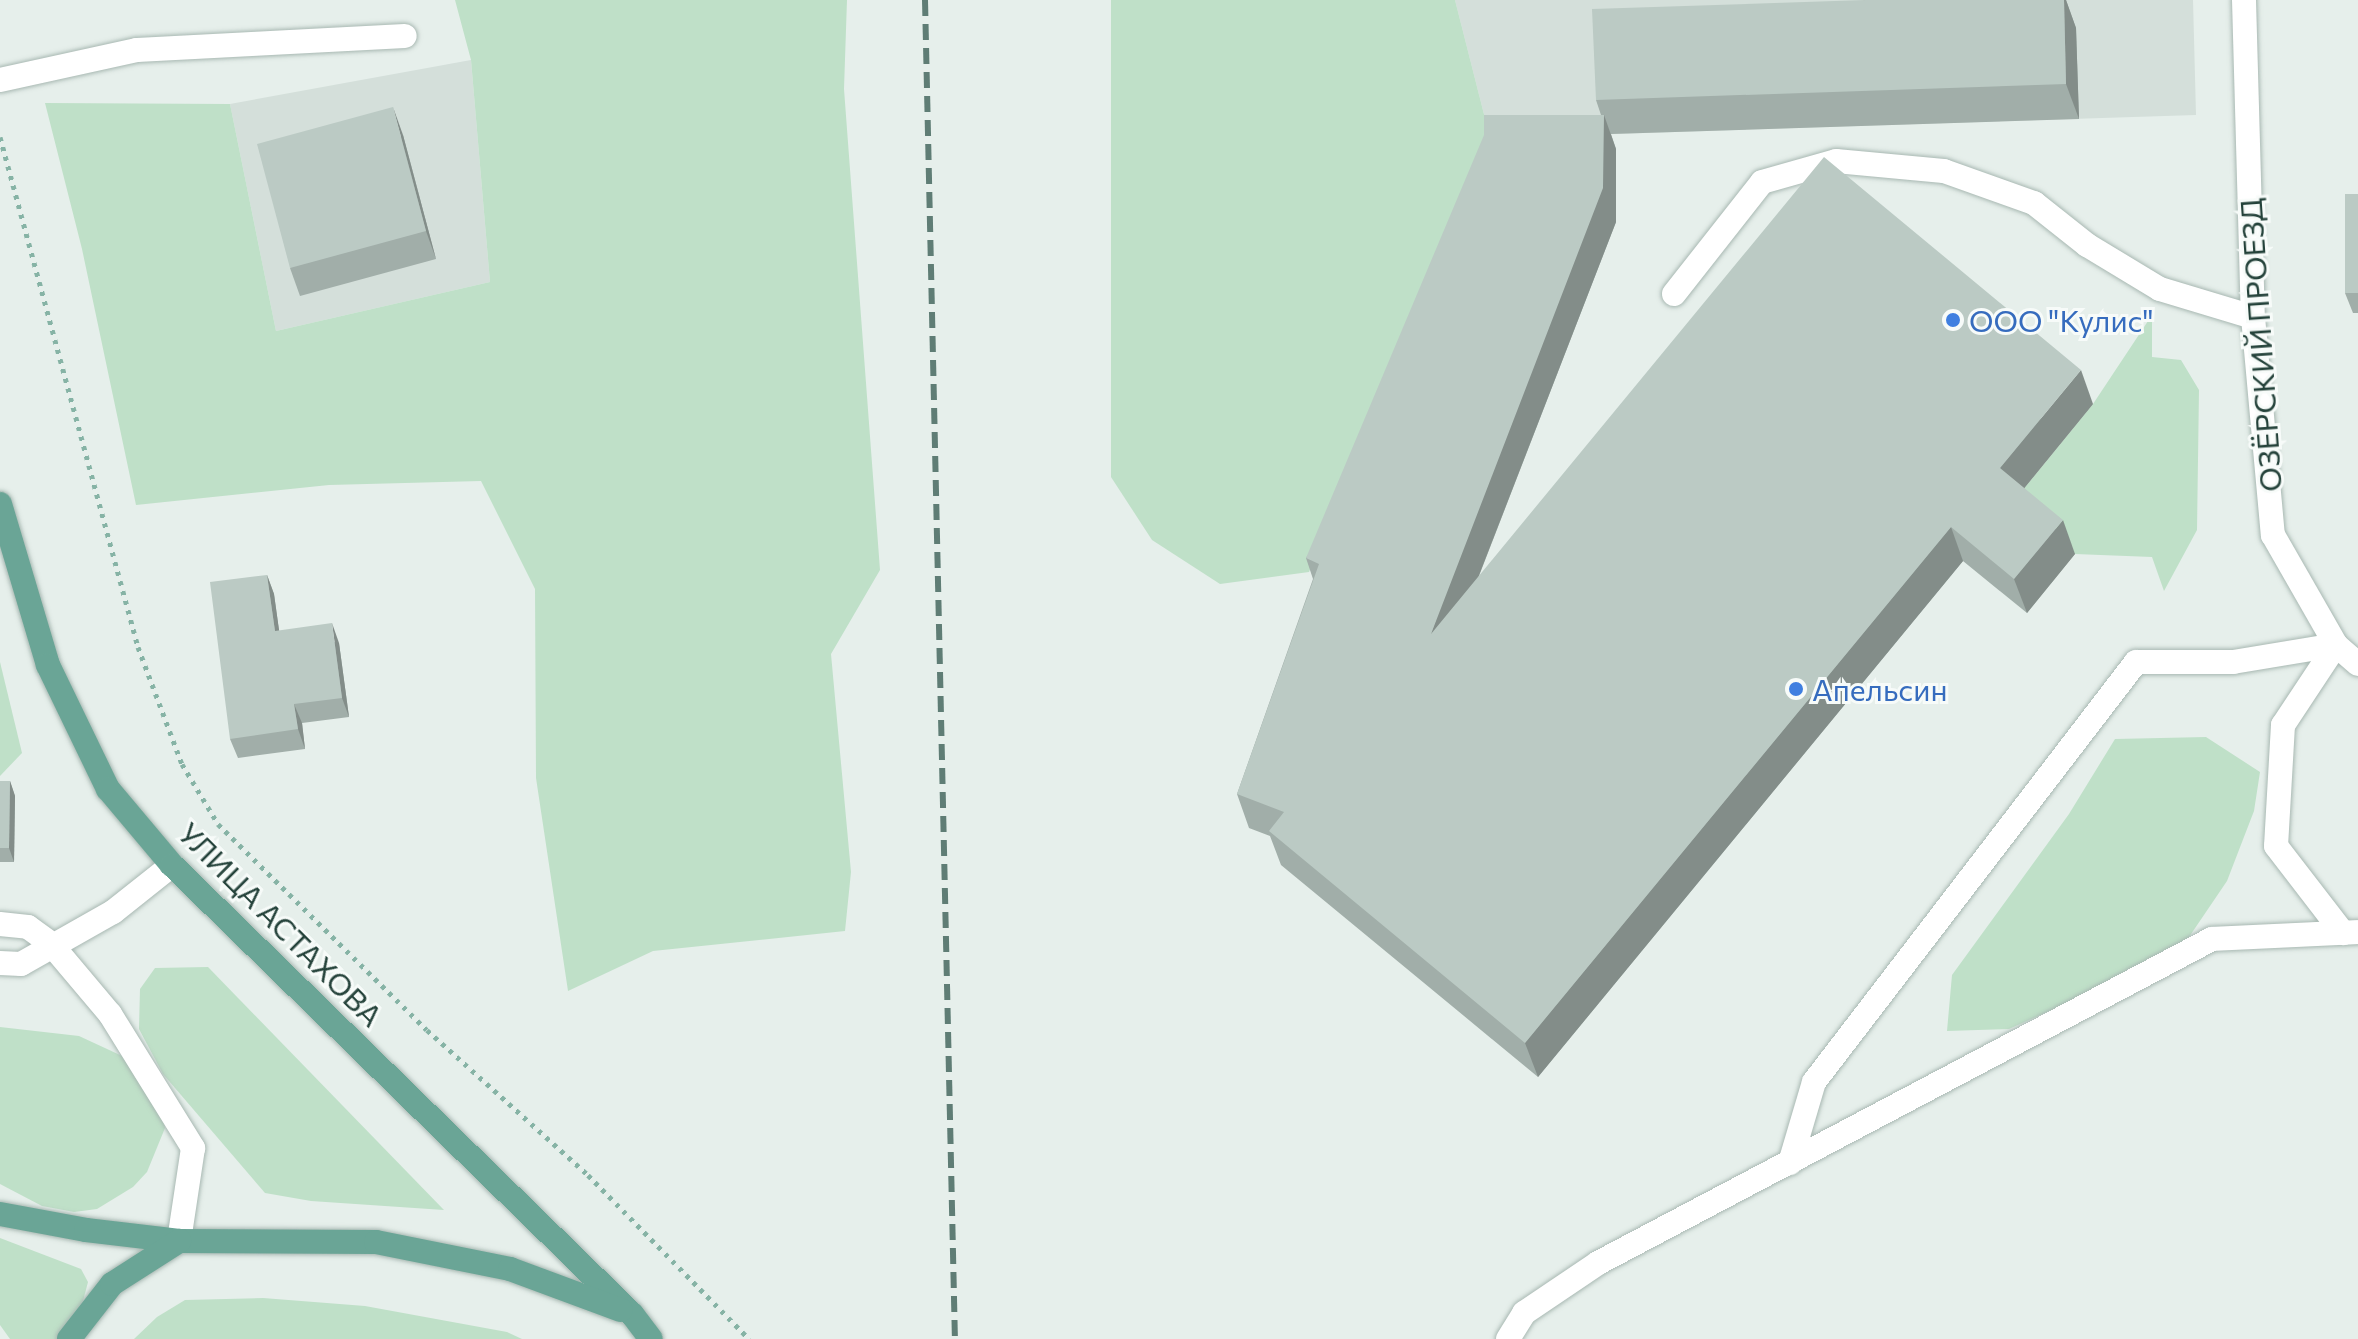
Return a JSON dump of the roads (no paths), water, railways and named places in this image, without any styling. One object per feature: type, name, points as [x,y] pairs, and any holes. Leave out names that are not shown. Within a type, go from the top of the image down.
[{"type":"main road","name":"УЛИЦА АСТАХОВА","points":[[0,504],[48,665],[108,789],[172,865],[632,1314],[651,1339]]},
{"type":"main road","points":[[0,1214],[86,1230],[179,1241],[376,1242],[510,1269],[632,1314]]},
{"type":"main road","points":[[69,1339],[112,1284],[179,1241]]},
{"type":"street","name":"ОЗЁРСКИЙ ПРОЕЗД","points":[[2244,0],[2253,317],[2273,535],[2336,645],[2358,664]]},
{"type":"street","points":[[0,80],[137,50],[405,36]]},
{"type":"street","points":[[1674,294],[1762,182],[1836,161],[1944,171],[2034,203],[2087,245],[2160,289],[2253,317]]},
{"type":"street","points":[[2336,645],[2283,725],[2276,846],[2350,933]]},
{"type":"street","points":[[1790,1163],[1814,1082],[2136,662],[2233,662],[2336,645]]},
{"type":"street","points":[[0,963],[21,964],[51,944],[113,912],[172,865]]},
{"type":"street","points":[[0,924],[28,927],[51,944],[110,1014],[193,1148],[179,1241]]},
{"type":"street","points":[[1508,1339],[1524,1313],[1598,1263],[2212,939],[2350,933]]},
{"type":"railway","points":[[925,0],[955,1339]]},
{"type":"place","name":"ООО \"Кулис\"","points":[[1953,320]]},
{"type":"place","name":"Апельсин","points":[[1796,689]]}]
